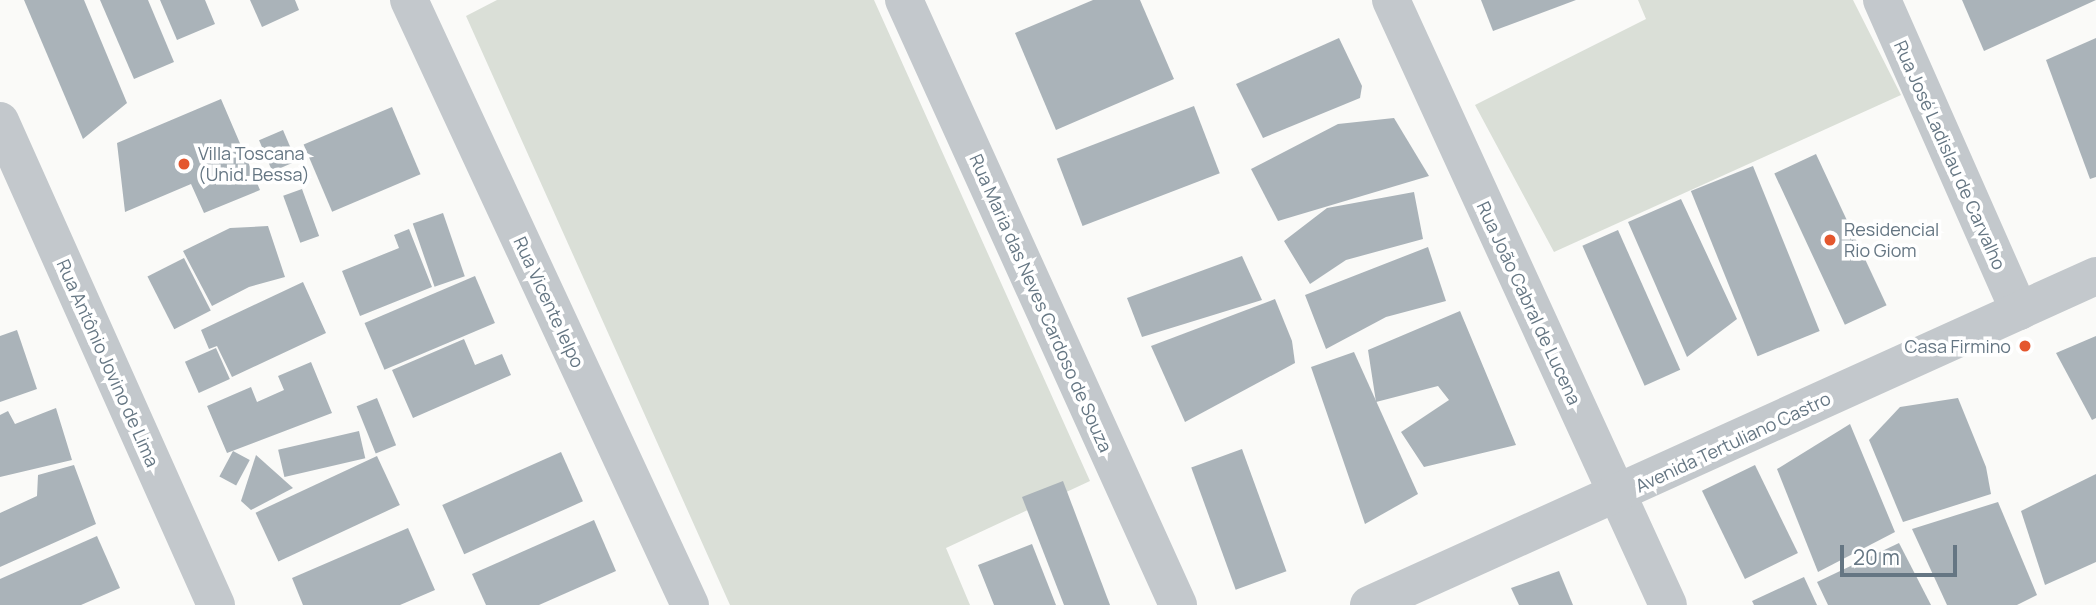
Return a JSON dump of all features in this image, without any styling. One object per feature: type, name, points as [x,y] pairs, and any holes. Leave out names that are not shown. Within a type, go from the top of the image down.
[{"type":"street","name":"Rua Vicente Ielpo","points":[[409,0],[690,605]]},
{"type":"street","name":"Rua Maria das Neves Cardoso de Souza","points":[[904,0],[1178,605]]},
{"type":"street","name":"Rua João Cabral de Lucena","points":[[1391,0],[1668,605]]},
{"type":"street","name":"Rua José Ladislau de Carvalho","points":[[1882,0],[2019,311]]},
{"type":"street","name":"Rua Antônio Jovino de Lima","points":[[0,121],[216,605]]},
{"type":"street","name":"Avenida Tertuliano Castro","points":[[1369,605],[1618,495],[2096,276]]},
{"type":"shaded area","points":[[497,0],[874,0],[1090,481],[946,548],[970,605],[730,605],[466,16]]},
{"type":"shaded area","points":[[1638,0],[1853,0],[1901,95],[1554,252],[1475,105],[1646,19]]},
{"type":"building","points":[[24,0],[84,0],[127,103],[83,139]]},
{"type":"building","points":[[100,0],[148,0],[174,62],[134,79]]},
{"type":"building","points":[[160,0],[205,0],[215,24],[177,40]]},
{"type":"building","points":[[250,0],[295,0],[299,10],[262,27]]},
{"type":"building","points":[[1093,0],[1140,0],[1174,79],[1056,130],[1015,33]]},
{"type":"building","points":[[1481,0],[1576,0],[1493,31]]},
{"type":"building","points":[[1962,0],[2096,0],[1984,51]]},
{"type":"building","points":[[1339,38],[1362,86],[1360,98],[1263,138],[1236,84]]},
{"type":"building","points":[[2096,38],[2096,177],[2090,179],[2046,60]]},
{"type":"building","name":"Villa Toscana (Unid. Bessa)","points":[[221,99],[260,190],[204,213],[191,184],[125,212],[117,143]]},
{"type":"building","points":[[1194,106],[1220,173],[1083,226],[1057,159]]},
{"type":"building","points":[[392,107],[421,174],[332,212],[304,145]]},
{"type":"building","points":[[1394,118],[1429,176],[1278,221],[1251,169],[1338,124]]},
{"type":"building","points":[[283,130],[296,161],[272,171],[259,140]]},
{"type":"building","name":"Residencial Rio Giom","points":[[1816,154],[1887,305],[1845,325],[1774,173]]},
{"type":"building","points":[[1753,166],[1820,331],[1758,356],[1691,191]]},
{"type":"building","points":[[302,189],[319,236],[300,243],[283,196]]},
{"type":"building","points":[[1414,192],[1423,239],[1346,260],[1310,284],[1284,241],[1327,208]]},
{"type":"building","points":[[1681,199],[1737,319],[1687,357],[1628,222]]},
{"type":"building","points":[[443,213],[465,276],[435,287],[413,223]]},
{"type":"building","points":[[268,226],[285,277],[249,287],[212,306],[183,251],[230,228]]},
{"type":"building","points":[[409,229],[432,287],[360,316],[342,271],[399,248],[394,235]]},
{"type":"building","points":[[1618,230],[1680,370],[1645,386],[1582,246]]},
{"type":"building","points":[[1428,247],[1446,301],[1386,317],[1326,349],[1305,295]]},
{"type":"building","points":[[1242,256],[1262,300],[1142,337],[1127,298]]},
{"type":"building","points":[[184,258],[211,311],[174,329],[147,277]]},
{"type":"building","points":[[475,276],[495,323],[384,370],[365,323]]},
{"type":"building","points":[[303,282],[326,333],[232,377],[217,346],[209,349],[201,330]]},
{"type":"building","points":[[1275,299],[1292,341],[1295,363],[1185,422],[1151,346]]},
{"type":"building","points":[[1460,311],[1516,445],[1424,467],[1401,432],[1449,400],[1438,386],[1376,402],[1368,350]]},
{"type":"building","points":[[17,330],[37,389],[0,402],[0,336]]},
{"type":"building","points":[[2096,336],[2096,418],[2092,420],[2056,353]]},
{"type":"building","points":[[464,339],[475,365],[502,354],[511,375],[413,418],[392,370]]},
{"type":"building","points":[[216,348],[230,379],[199,393],[185,362]]},
{"type":"building","points":[[1354,352],[1418,494],[1365,524],[1311,367]]},
{"type":"building","points":[[311,362],[332,413],[227,453],[207,406],[251,387],[257,402],[284,390],[278,376]]},
{"type":"building","points":[[377,398],[396,445],[376,454],[357,406]]},
{"type":"building","points":[[1958,398],[1986,467],[1991,494],[1903,522],[1869,440],[1900,407]]},
{"type":"building","points":[[56,408],[72,460],[0,477],[0,415],[8,411],[15,424]]},
{"type":"building","points":[[1850,424],[1895,532],[1818,572],[1777,469]]},
{"type":"building","points":[[359,431],[365,458],[284,477],[278,450]]},
{"type":"building","points":[[1242,449],[1286,571],[1236,590],[1191,467]]},
{"type":"building","points":[[233,451],[250,460],[236,486],[219,477]]},
{"type":"building","points":[[561,452],[583,501],[464,554],[442,505]]},
{"type":"building","points":[[256,455],[293,488],[251,510],[241,501]]},
{"type":"building","points":[[377,456],[400,505],[278,562],[256,513]]},
{"type":"building","points":[[74,465],[96,524],[0,567],[0,513],[37,496],[38,475]]},
{"type":"building","points":[[1755,465],[1798,553],[1745,579],[1702,491]]},
{"type":"building","points":[[2096,474],[2096,562],[2045,585],[2021,511]]},
{"type":"building","points":[[1063,481],[1110,605],[1064,605],[1022,497]]},
{"type":"building","points":[[1998,502],[2037,595],[2017,605],[1947,605],[1912,529]]},
{"type":"building","points":[[594,520],[616,571],[539,605],[486,605],[472,574]]},
{"type":"building","points":[[408,528],[435,590],[400,605],[303,605],[292,578]]},
{"type":"building","points":[[97,536],[120,588],[81,605],[0,605],[0,579]]},
{"type":"building","points":[[1899,543],[1931,605],[1828,605],[1817,582]]},
{"type":"building","points":[[1032,544],[1056,605],[994,605],[978,565]]},
{"type":"building","points":[[1559,571],[1573,605],[1519,605],[1511,588]]},
{"type":"building","points":[[1804,577],[1817,605],[1754,605],[1752,601]]},
{"type":"place","name":"Villa Toscana (Unid. Bessa)","points":[[184,164]]},
{"type":"place","name":"Residencial Rio Giom","points":[[1830,240]]},
{"type":"place","name":"Casa Firmino","points":[[2025,346]]}]
